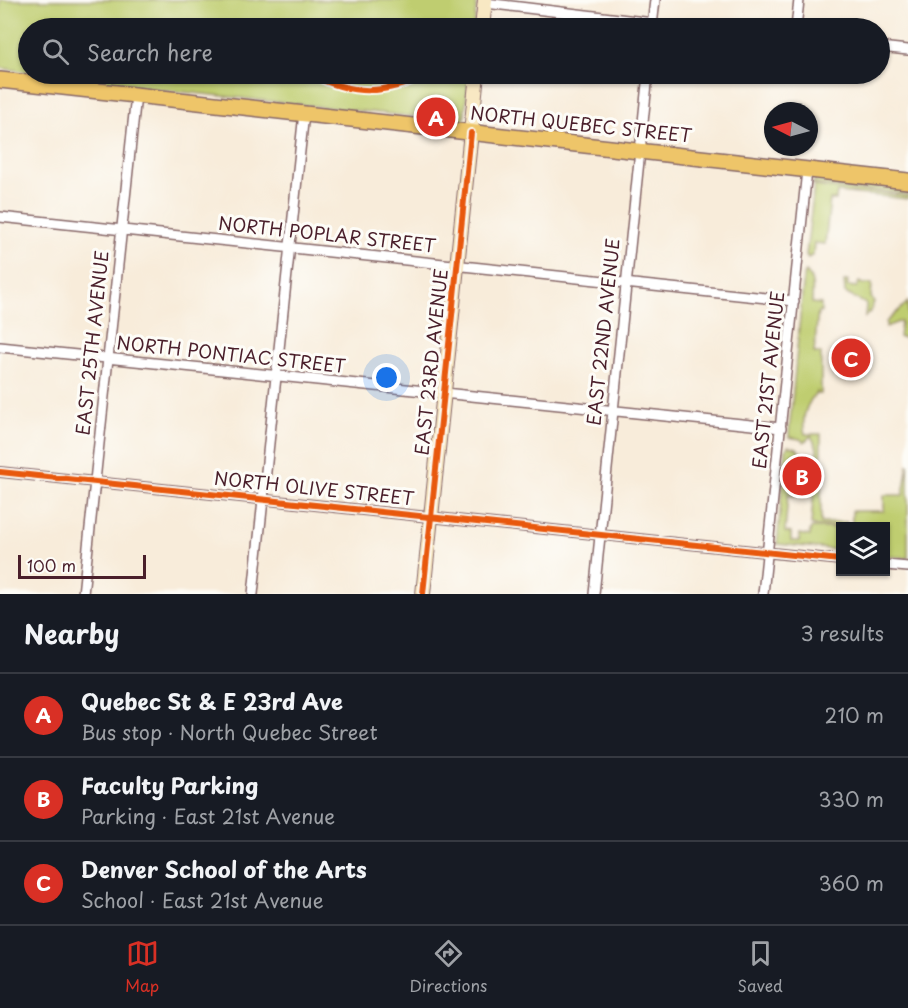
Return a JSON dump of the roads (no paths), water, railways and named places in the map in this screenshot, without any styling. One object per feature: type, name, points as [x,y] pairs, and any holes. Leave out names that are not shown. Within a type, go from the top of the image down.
[{"type":"main road","name":"NORTH QUEBEC STREET","points":[[0,80],[18,82]]},
{"type":"main road","name":"NORTH QUEBEC STREET","points":[[36,84],[908,182]]},
{"type":"street","points":[[653,18],[655,0]]},
{"type":"street","points":[[797,18],[799,0]]},
{"type":"street","points":[[483,18],[485,2],[596,18]]},
{"type":"street","points":[[890,48],[908,50]]},
{"type":"street","name":"EAST 23RD AVENUE","points":[[423,594],[476,84]]},
{"type":"street","name":"EAST 22ND AVENUE","points":[[594,594],[647,84]]},
{"type":"street","name":"EAST 25TH AVENUE","points":[[83,594],[136,95]]},
{"type":"street","points":[[253,594],[304,113]]},
{"type":"street","name":"EAST 21ST AVENUE","points":[[763,594],[807,170]]},
{"type":"street","name":"NORTH POPLAR STREET","points":[[0,217],[794,301]]},
{"type":"street","name":"NORTH PONTIAC STREET","points":[[0,347],[781,428]]},
{"type":"street","name":"NORTH OLIVE STREET","points":[[0,472],[836,560]]},
{"type":"street","points":[[890,565],[908,567]]},
{"type":"place","name":"Quebec St & E 23rd Ave","points":[[436,117]]},
{"type":"place","name":"Denver School of the Arts","points":[[851,358]]},
{"type":"place","name":"Faculty Parking","points":[[802,476]]}]
